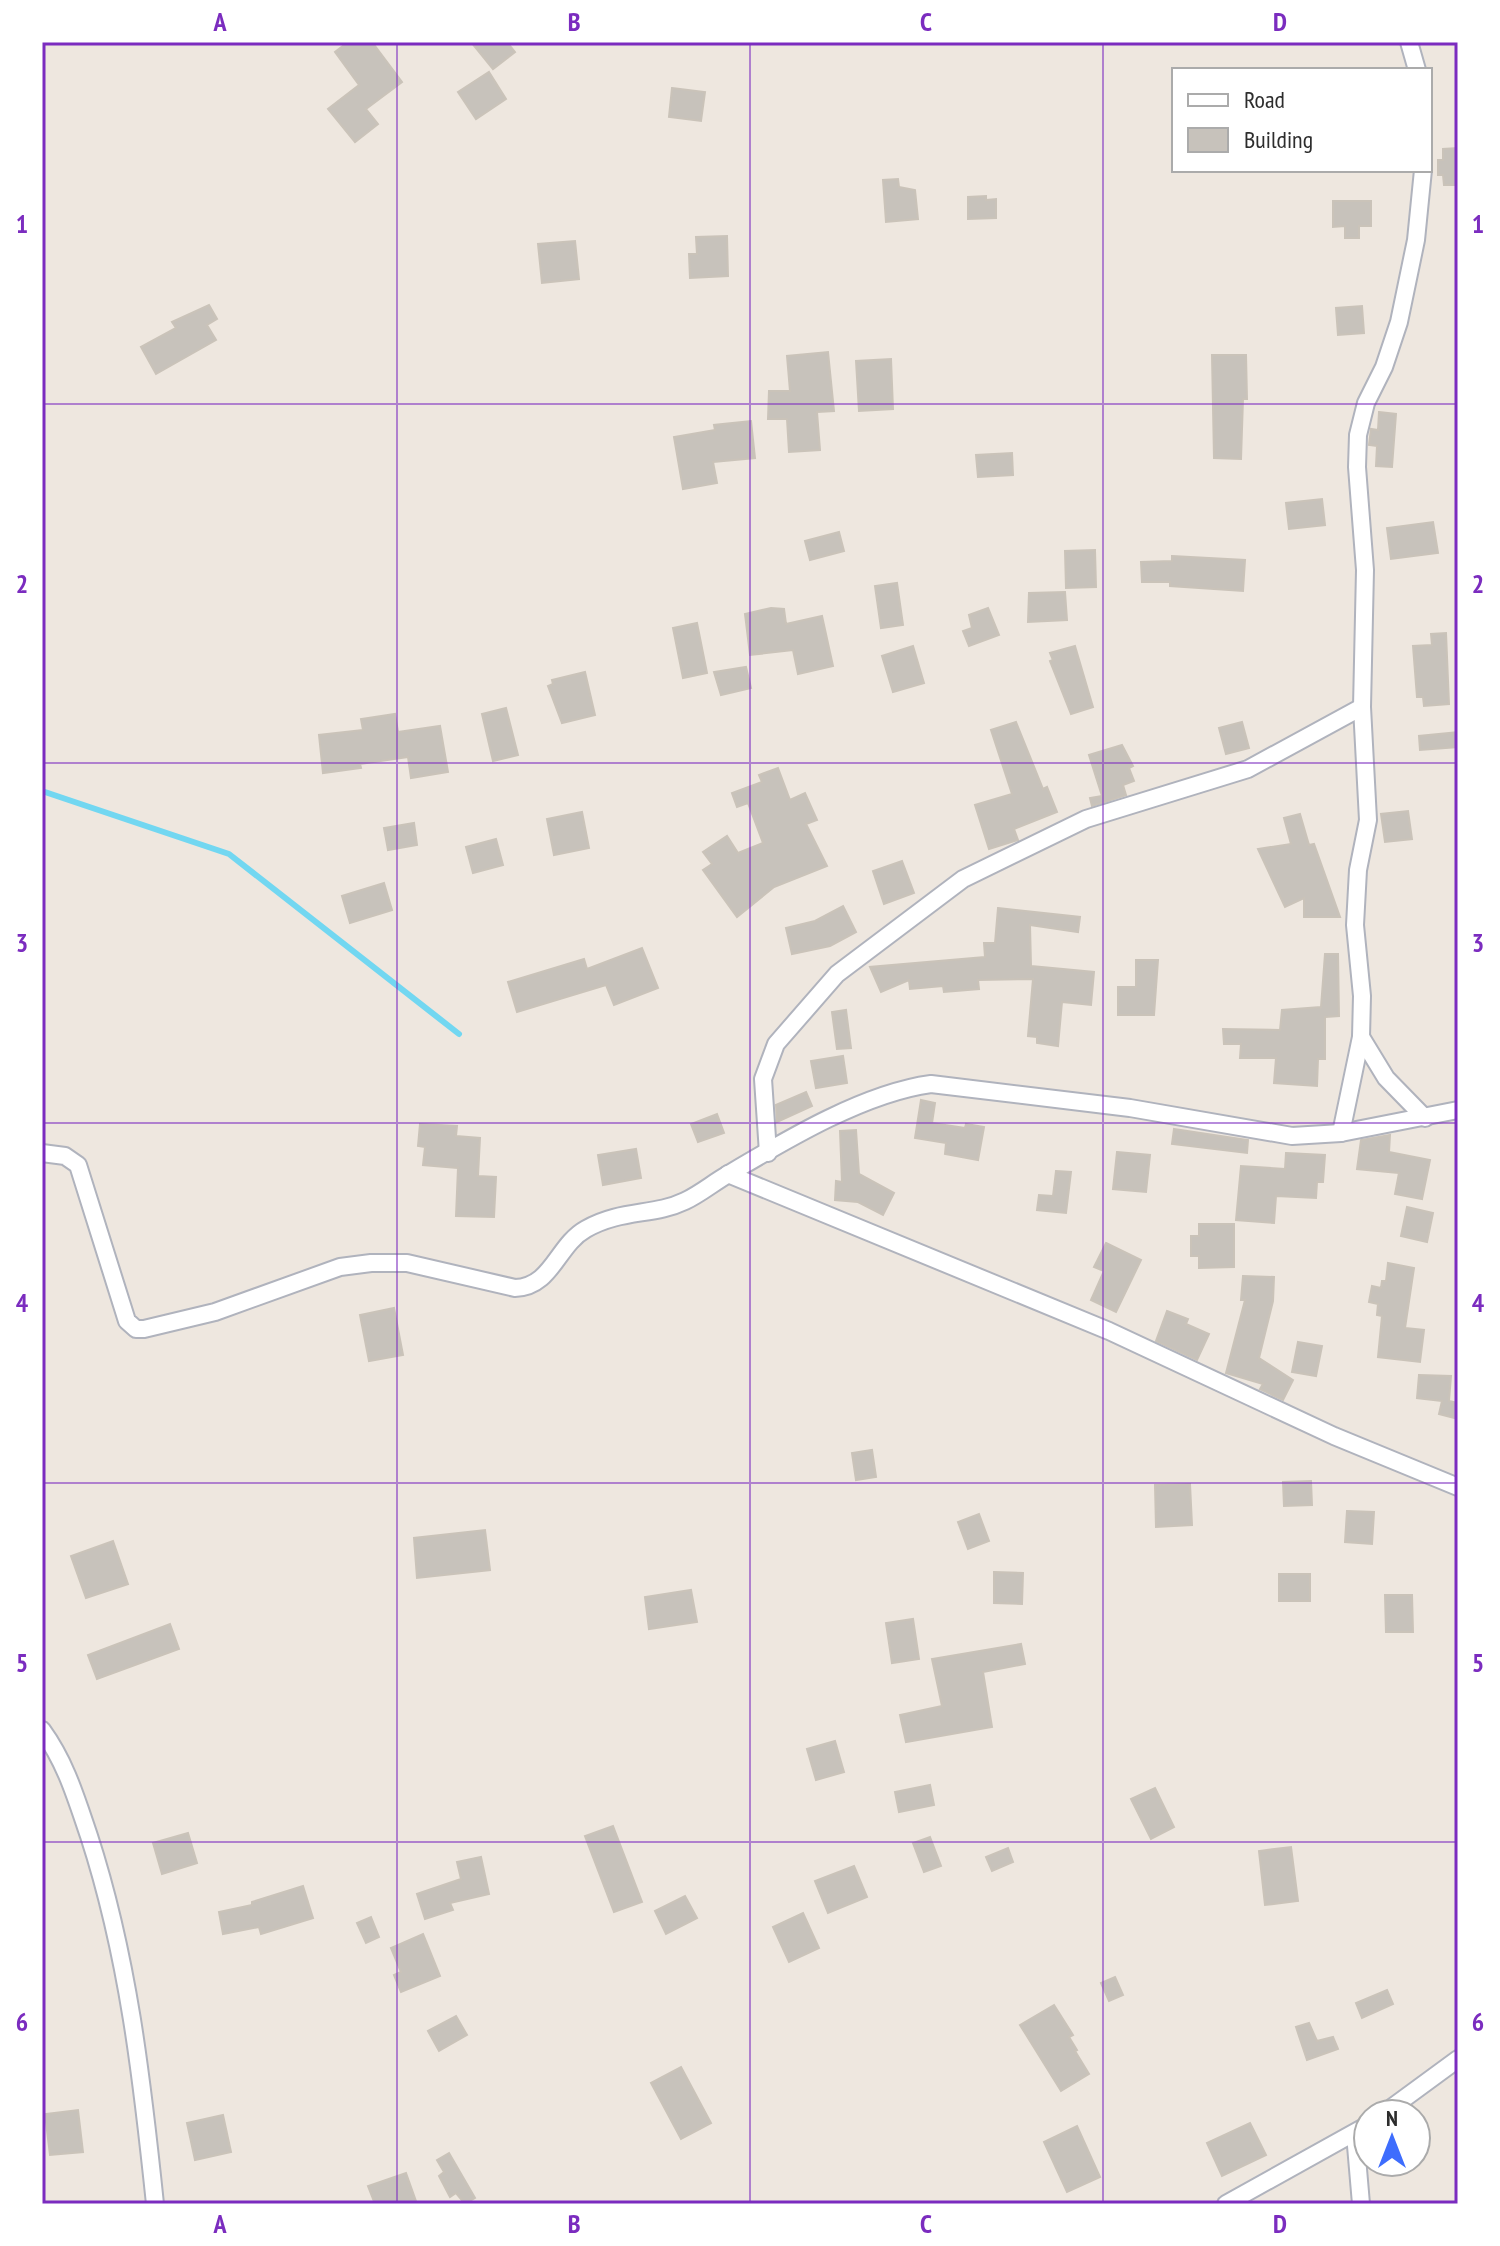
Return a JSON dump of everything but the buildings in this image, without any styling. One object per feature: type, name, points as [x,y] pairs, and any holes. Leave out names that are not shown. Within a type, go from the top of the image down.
[{"type":"street","points":[[1409,42],[1416,68]]},
{"type":"street","points":[[1341,1133],[1361,1037],[1362,996],[1355,925],[1358,870],[1368,820],[1362,707],[1365,570],[1357,467],[1358,435],[1366,403],[1384,367],[1399,322],[1416,240],[1423,172]]},
{"type":"street","points":[[768,1153],[763,1079],[776,1044],[837,974],[925,907],[963,879],[1086,819],[1248,769],[1362,707]]},
{"type":"street","points":[[1361,1037],[1386,1078],[1425,1118]]},
{"type":"street","points":[[42,1153],[65,1156],[78,1165],[127,1321],[136,1329],[215,1312],[340,1267],[371,1263],[407,1263],[515,1288],[528,1288],[541,1280],[581,1232],[594,1224],[608,1217],[683,1202],[728,1174],[878,1096],[931,1084],[1130,1108],[1292,1136],[1341,1133],[1458,1110]]},
{"type":"street","points":[[728,1174],[1109,1331],[1334,1436],[1458,1487]]},
{"type":"street","points":[[42,1730],[65,1766],[112,1906],[134,2020],[155,2204]]},
{"type":"street","points":[[1405,2098],[1458,2059]]},
{"type":"street","points":[[1226,2204],[1352,2134]]},
{"type":"street","points":[[1361,2178],[1361,2204]]},
{"type":"waterway","points":[[42,791],[229,854],[459,1034]]}]
